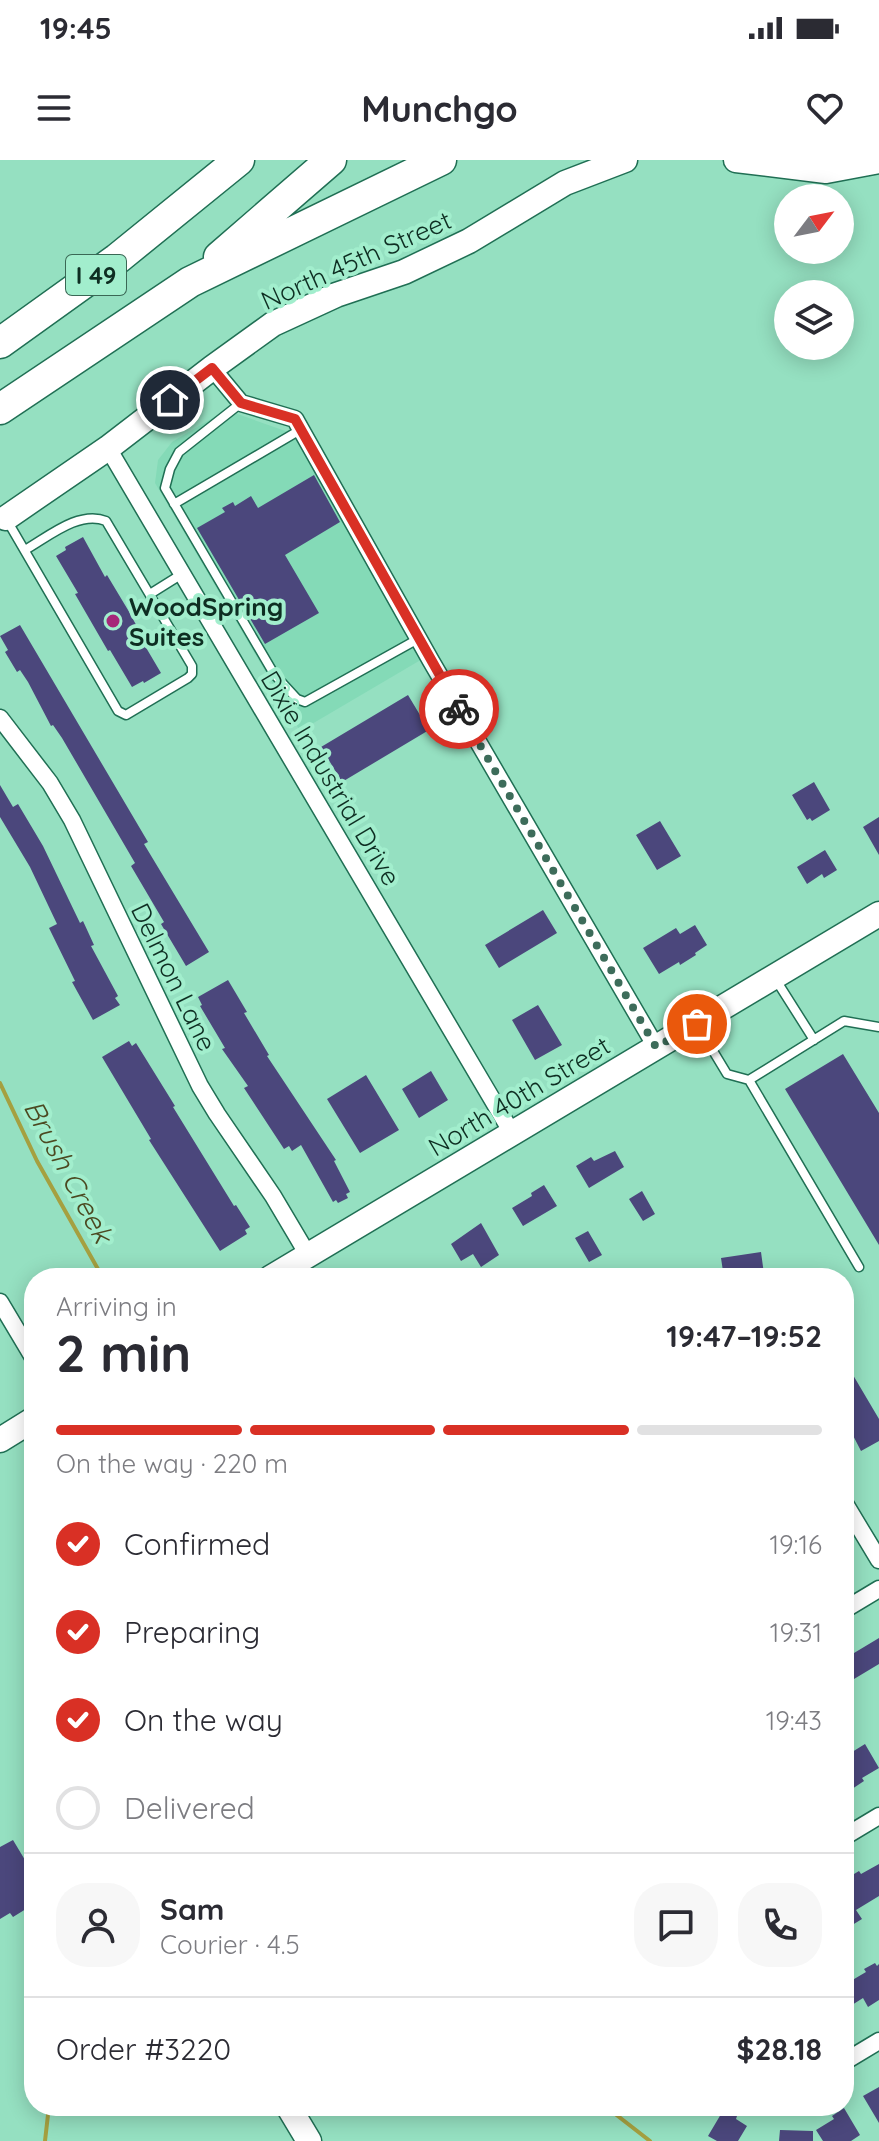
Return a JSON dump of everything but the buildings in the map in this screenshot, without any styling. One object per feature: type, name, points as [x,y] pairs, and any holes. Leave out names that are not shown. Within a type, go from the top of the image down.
[{"type":"highway","points":[[187,201],[223,160]]},
{"type":"highway","name":"I 49","points":[[0,343],[117,259],[239,160]]},
{"type":"highway","name":"I 49","points":[[0,409],[190,282],[331,160]]},
{"type":"highway","points":[[190,282],[441,160]]},
{"type":"street","name":"North 45th Street","points":[[6,518],[108,448],[273,324],[336,295],[404,272],[469,241],[565,183],[625,160]]},
{"type":"street","points":[[736,160],[826,171],[879,161]]},
{"type":"street","points":[[212,368],[241,403],[295,419],[656,1047]]},
{"type":"street","name":"Dixie Industrial Drive","points":[[108,448],[512,1133]]},
{"type":"street","name":"Delmon Lane","points":[[0,718],[50,783],[72,820],[200,1086],[308,1255]]},
{"type":"street","name":"North 40th Street","points":[[287,1268],[879,914]]},
{"type":"street","points":[[0,1302],[24,1342]]},
{"type":"street","points":[[0,1440],[24,1425]]},
{"type":"street","points":[[854,1519],[879,1560]]},
{"type":"street","points":[[854,1604],[879,1589]]},
{"type":"street","points":[[854,1831],[879,1816]]},
{"type":"street","points":[[854,2056],[879,2041]]},
{"type":"street","points":[[294,2116],[309,2141]]},
{"type":"lane","points":[[241,403],[179,452],[165,488],[274,674],[297,699],[305,702],[419,639]]},
{"type":"lane","points":[[174,504],[300,430]]},
{"type":"lane","points":[[6,518],[118,711],[126,715],[192,674],[192,666],[106,521],[89,518],[75,522],[25,550]]},
{"type":"lane","points":[[150,594],[182,574]]},
{"type":"lane","points":[[774,976],[814,1040]]},
{"type":"lane","points":[[749,1080],[844,1021],[879,1027]]},
{"type":"lane","points":[[697,1024],[727,1074],[749,1080],[859,1267]]},
{"type":"shaded area","points":[[226,410],[294,434],[424,658],[300,731],[155,483],[158,460],[172,442]]},
{"type":"waterway","name":"Brush Creek","points":[[0,1083],[37,1161],[97,1268]]},
{"type":"waterway","name":"Brush Creek","points":[[45,2141],[48,2116]]},
{"type":"waterway","points":[[618,2116],[650,2141]]},
{"type":"way so far","points":[[459,709],[656,1047],[697,1024]]},
{"type":"place","name":"WoodSpring Suites","points":[[113,621]]},
{"type":"route","points":[[170,400],[212,368],[241,403],[295,419],[459,709]]}]
